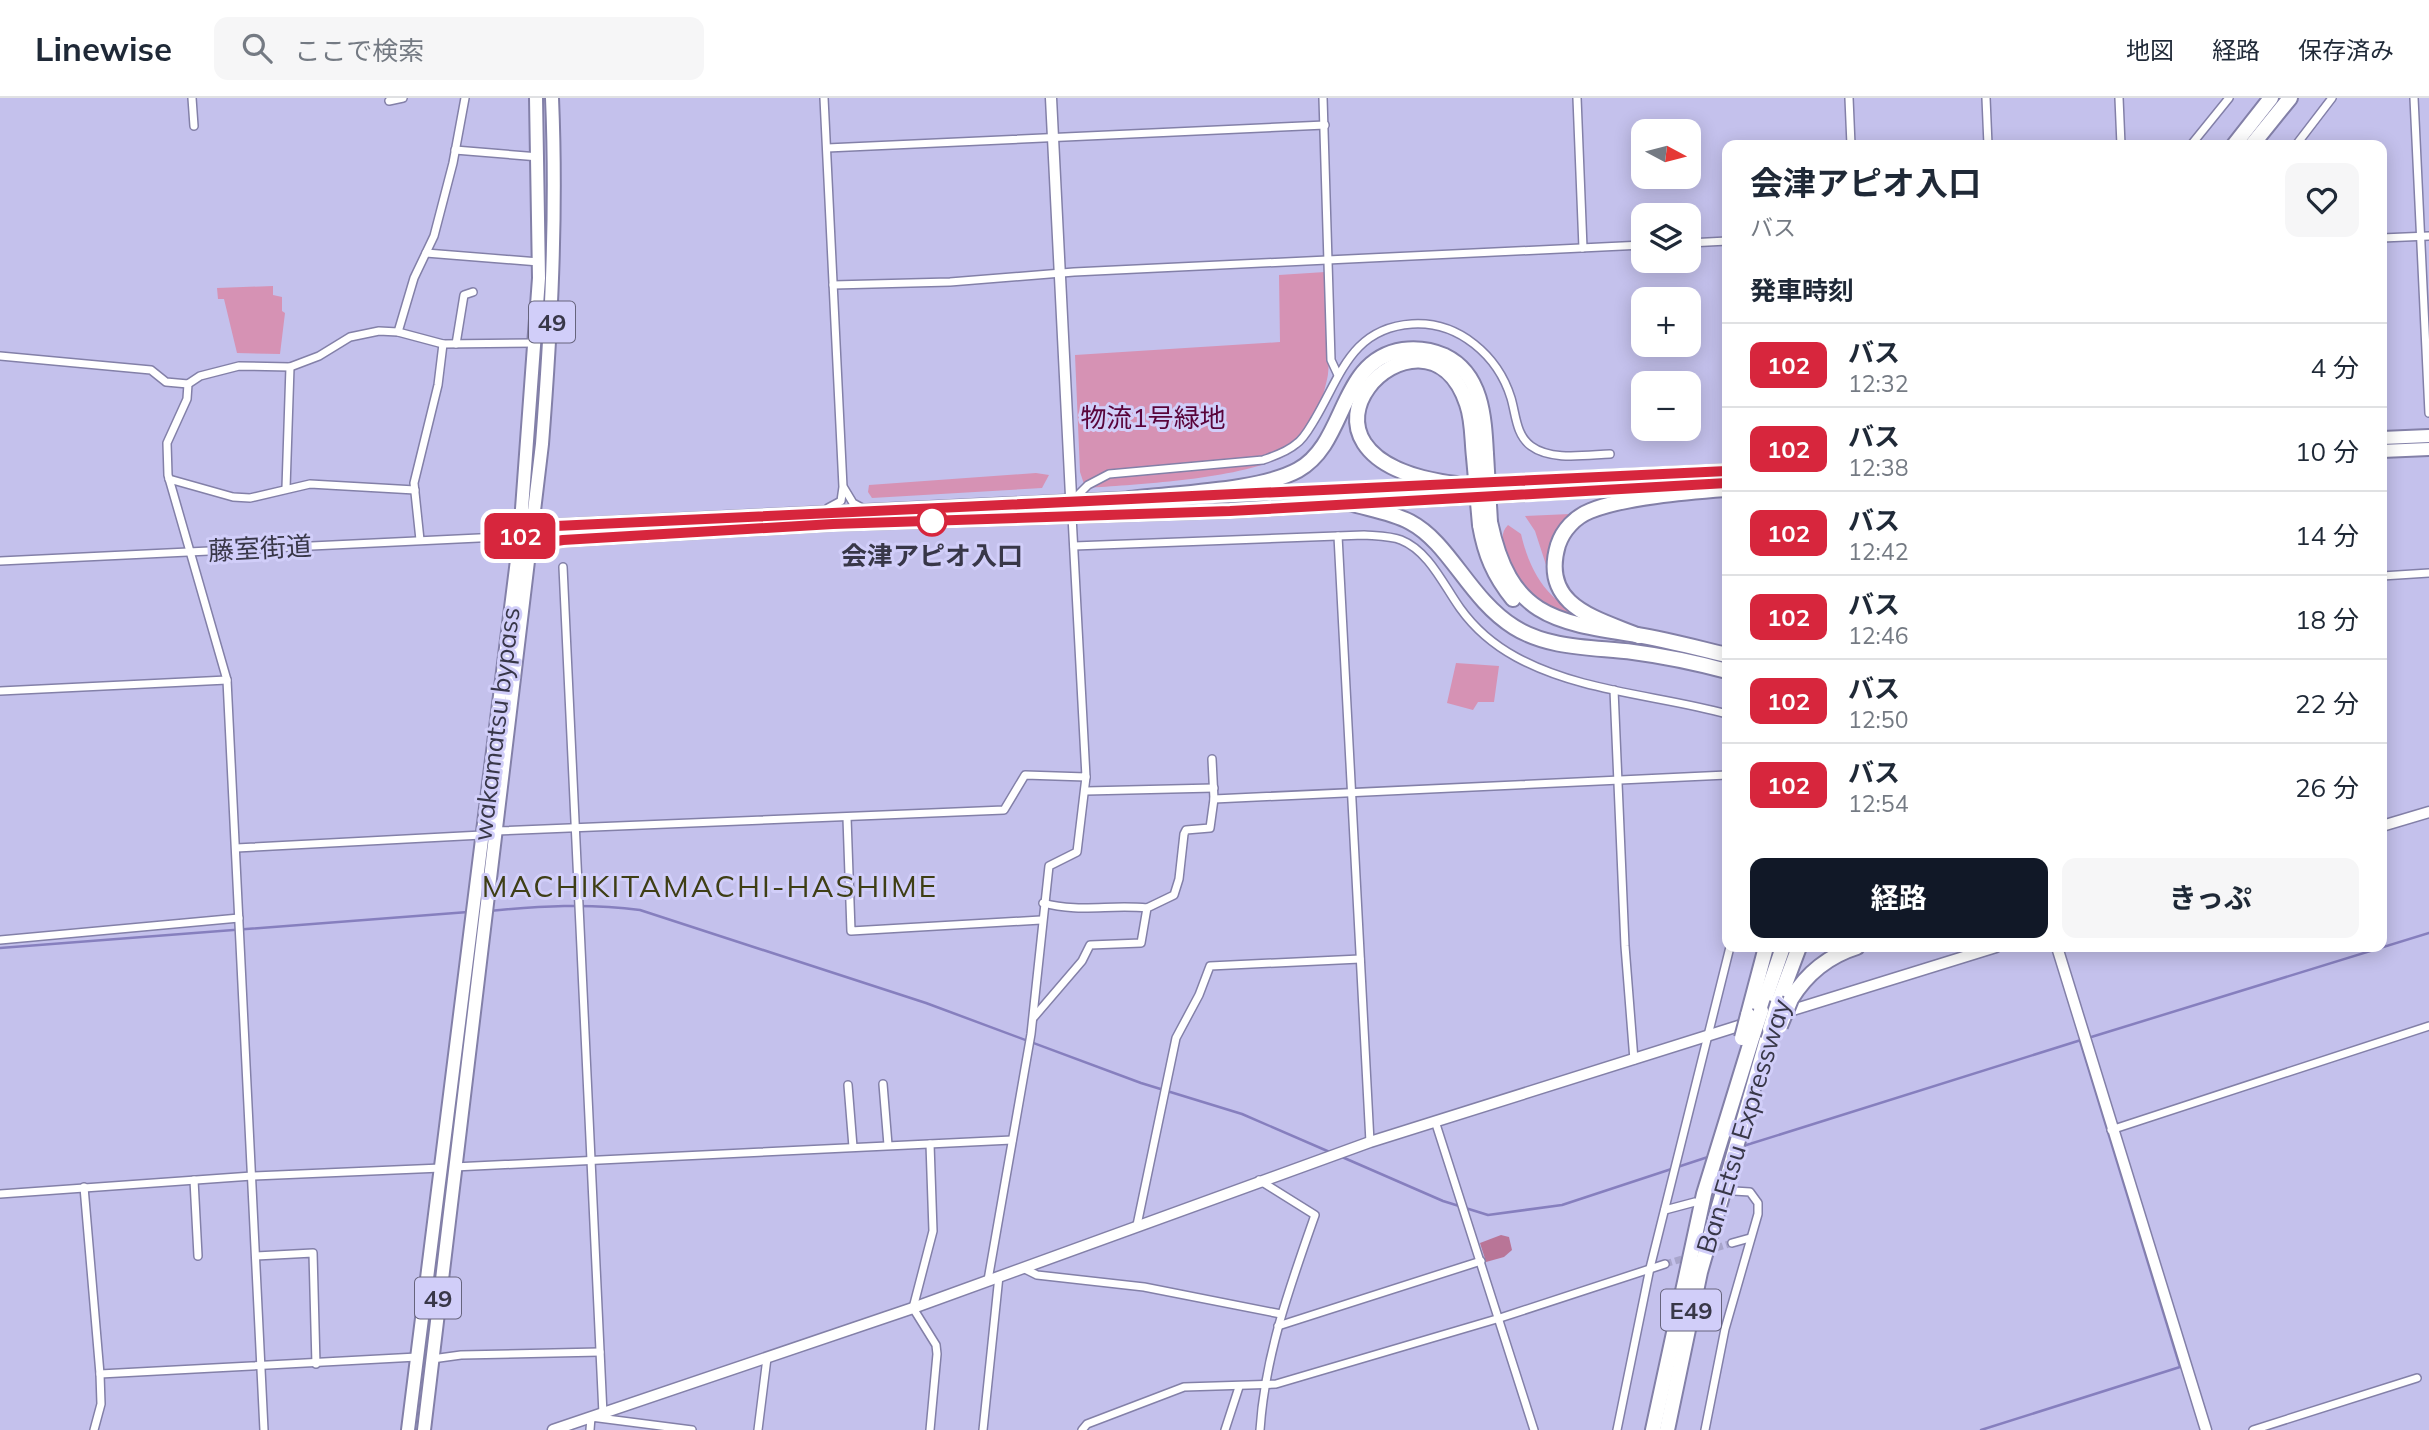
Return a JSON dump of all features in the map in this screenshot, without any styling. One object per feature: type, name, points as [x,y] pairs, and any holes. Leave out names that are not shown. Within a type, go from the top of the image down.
[{"type":"highway","name":"wakamatsu bypass","points":[[424,1430],[448,1168],[489,833],[537,343],[539,157],[536,98]]},
{"type":"highway","name":"wakamatsu bypass","points":[[489,833],[533,545],[551,344],[555,213],[552,98]]},
{"type":"highway","points":[[2238,140],[2271,98]]},
{"type":"highway","points":[[2256,140],[2290,98]]},
{"type":"highway","points":[[1130,499],[1235,485],[1297,470],[1321,449],[1350,389],[1366,368],[1387,355],[1412,349],[1429,350],[1447,357],[1470,377],[1482,406],[1480,456],[1485,524],[1489,562],[1500,584],[1527,611],[1558,629],[1635,652]]},
{"type":"highway","points":[[1456,484],[1425,480],[1398,470],[1370,452],[1359,427],[1358,413],[1365,389],[1380,373],[1404,362],[1430,364],[1443,370],[1460,388],[1467,403],[1480,456]]},
{"type":"highway","points":[[2387,438],[2429,436]]},
{"type":"highway","points":[[2387,452],[2429,449]]},
{"type":"highway","points":[[1722,471],[534,527],[520,536],[533,545],[563,540],[833,524],[1230,511],[1722,483]]},
{"type":"highway","points":[[1639,636],[1589,616],[1570,603],[1554,577],[1555,557],[1564,533],[1591,510],[1722,490]]},
{"type":"highway","points":[[1349,503],[1412,523],[1434,541],[1489,610],[1516,628],[1566,645],[1635,652],[1722,669]]},
{"type":"highway","points":[[1485,524],[1504,571],[1531,604],[1567,624],[1722,654]]},
{"type":"highway","points":[[1754,1013],[1765,952]]},
{"type":"highway","name":"Ban-Etsu Expressway","points":[[1653,1430],[1700,1198],[1712,1167],[1754,1013],[1781,952]]},
{"type":"highway","name":"Ban-Etsu Expressway","points":[[1667,1430],[1694,1298],[1752,1097],[1785,1001],[1798,952]]},
{"type":"highway","points":[[1785,1001],[1822,963],[1846,952]]},
{"type":"highway","name":"wakamatsu bypass","points":[[408,1430],[417,1357],[448,1168]]},
{"type":"street","points":[[192,98],[194,126]]},
{"type":"street","points":[[389,101],[403,98]]},
{"type":"street","points":[[398,332],[414,278],[434,236],[465,98]]},
{"type":"street","points":[[778,516],[836,506],[843,496],[824,98]]},
{"type":"street","points":[[983,1430],[993,1278],[1012,1140],[1031,1034],[1041,920],[1049,866],[1077,852],[1086,791],[1051,98]]},
{"type":"street","points":[[1323,98],[1331,360],[1338,375]]},
{"type":"street","points":[[1577,98],[1583,248]]},
{"type":"street","points":[[1849,98],[1851,140]]},
{"type":"street","points":[[1986,98],[1988,140]]},
{"type":"street","points":[[2119,98],[2121,140]]},
{"type":"street","points":[[2195,140],[2230,98]]},
{"type":"street","points":[[2300,140],[2332,98]]},
{"type":"street","points":[[2414,98],[2426,237],[2429,413]]},
{"type":"street","points":[[827,148],[1054,140],[1325,125]]},
{"type":"street","points":[[455,150],[539,157]]},
{"type":"street","points":[[2387,238],[2426,237]]},
{"type":"street","points":[[1701,242],[1722,241]]},
{"type":"street","points":[[833,285],[970,281],[1060,273],[1631,246]]},
{"type":"street","points":[[426,253],[539,262]]},
{"type":"street","points":[[456,344],[464,295],[473,292]]},
{"type":"street","points":[[1072,501],[1088,485],[1109,474],[1263,460],[1284,452],[1298,443],[1355,349],[1381,331],[1413,324],[1448,330],[1480,348],[1492,360],[1511,399],[1521,435],[1531,446],[1544,453],[1610,454]]},
{"type":"street","points":[[0,356],[151,370],[166,382],[188,384],[200,376],[239,366],[290,367],[318,356],[349,337],[398,332],[443,344],[551,344]]},
{"type":"street","points":[[420,540],[414,483],[438,385],[443,344]]},
{"type":"street","points":[[286,488],[290,367]]},
{"type":"street","points":[[188,384],[187,399],[167,443],[170,479],[227,680],[264,1430]]},
{"type":"street","points":[[170,479],[233,497],[250,498],[310,484],[359,484],[415,490]]},
{"type":"street","points":[[843,487],[853,503],[875,511]]},
{"type":"street","points":[[1074,547],[1364,535],[1401,540],[1435,569],[1461,610],[1489,640],[1542,669],[1614,690],[1722,713]]},
{"type":"street","name":"藤室街道","points":[[0,561],[520,536]]},
{"type":"street","points":[[1338,536],[1370,1142]]},
{"type":"street","points":[[563,568],[573,829],[603,1414]]},
{"type":"street","points":[[2387,576],[2429,573]]},
{"type":"street","points":[[0,691],[227,680]]},
{"type":"street","points":[[1614,690],[1625,933],[1634,1060]]},
{"type":"street","points":[[1044,903],[1088,911],[1110,906],[1147,908],[1174,895],[1186,830],[1210,828],[1214,799],[1212,759]]},
{"type":"street","points":[[236,848],[489,833],[1004,810],[1025,775],[1086,777]]},
{"type":"street","points":[[1214,799],[1722,775]]},
{"type":"street","points":[[1086,791],[1214,788]]},
{"type":"street","points":[[2387,825],[2429,812]]},
{"type":"street","points":[[847,818],[851,931],[1041,920]]},
{"type":"street","points":[[1033,1018],[1082,961],[1090,945],[1141,943],[1147,908]]},
{"type":"street","points":[[0,940],[239,922]]},
{"type":"street","points":[[1617,1430],[1650,1268],[1729,952]]},
{"type":"street","points":[[553,1430],[913,1308],[1259,1180],[1370,1142],[1980,952]]},
{"type":"street","points":[[2058,952],[2206,1430]]},
{"type":"street","points":[[1137,1225],[1176,1038],[1199,995],[1210,966],[1360,959]]},
{"type":"street","points":[[2112,1129],[2429,1026]]},
{"type":"street","points":[[883,1084],[888,1146]]},
{"type":"street","points":[[848,1085],[853,1147]]},
{"type":"street","points":[[1435,1121],[1534,1430]]},
{"type":"street","points":[[0,1194],[252,1176],[1012,1140]]},
{"type":"street","points":[[930,1144],[933,1231],[913,1308],[936,1345],[930,1430]]},
{"type":"street","points":[[194,1180],[198,1256]]},
{"type":"street","points":[[1259,1180],[1315,1215],[1281,1314],[1263,1384],[1260,1430]]},
{"type":"street","points":[[84,1187],[100,1374],[101,1404],[94,1430]]},
{"type":"street","points":[[1704,1430],[1725,1329],[1758,1214],[1758,1203],[1750,1192],[1727,1191]]},
{"type":"street","points":[[1665,1210],[1700,1198]]},
{"type":"street","points":[[1732,1243],[1749,1238]]},
{"type":"street","points":[[256,1256],[313,1253],[316,1364]]},
{"type":"street","points":[[1278,1326],[1481,1261]]},
{"type":"street","points":[[1083,1430],[1087,1423],[1184,1387],[1276,1384],[1500,1318],[1665,1264]]},
{"type":"street","points":[[1023,1268],[1037,1275],[1143,1287],[1281,1314]]},
{"type":"street","points":[[431,1359],[461,1355],[600,1352]]},
{"type":"street","points":[[100,1374],[417,1357]]},
{"type":"street","points":[[758,1430],[767,1358]]},
{"type":"street","points":[[2253,1430],[2417,1378]]},
{"type":"street","points":[[1225,1430],[1239,1387]]},
{"type":"street","points":[[591,1417],[692,1430]]},
{"type":"street","points":[[590,1430],[591,1417]]},
{"type":"green space","name":"物流1号緑地","points":[[1325,272],[1328,374],[1318,410],[1302,444],[1285,456],[1262,465],[1202,478],[1089,488],[1084,484],[1080,472],[1075,355],[1280,342],[1279,275]]},
{"type":"green space","points":[[273,286],[273,295],[282,297],[282,311],[285,313],[280,354],[237,353],[224,299],[218,299],[217,288]]},
{"type":"green space","points":[[1036,473],[1049,475],[1042,488],[872,498],[868,492],[869,485]]},
{"type":"green space","points":[[1570,514],[1554,535],[1547,568],[1535,531],[1525,516]]},
{"type":"green space","points":[[1508,525],[1521,534],[1531,564],[1545,587],[1564,607],[1591,625],[1548,607],[1526,592],[1517,582],[1510,568],[1503,540]]},
{"type":"green space","points":[[1456,663],[1499,666],[1494,702],[1478,702],[1473,710],[1447,703]]},
{"type":"shaded area","points":[[1501,1235],[1509,1237],[1512,1250],[1504,1257],[1486,1262],[1480,1243]]},
{"type":"waterway","points":[[489,911],[564,906],[640,910],[926,1003],[1141,1083],[1242,1114],[1332,1153]]},
{"type":"waterway","points":[[0,948],[468,912]]},
{"type":"waterway","points":[[2387,946],[2429,933]]},
{"type":"waterway","points":[[2088,1038],[2367,952]]},
{"type":"waterway","points":[[1740,1147],[2081,1040]]},
{"type":"waterway","points":[[1981,1430],[2180,1367],[2080,1041]]},
{"type":"waterway","points":[[1342,1157],[1443,1201],[1488,1215],[1562,1205],[1711,1156]]},
{"type":"tunnel","points":[[1701,1201],[1734,1191]]},
{"type":"tunnel","points":[[1706,1251],[1732,1243]]},
{"type":"tunnel","points":[[1665,1264],[1692,1256]]},
{"type":"bus line","name":"102","points":[[1722,471],[534,527],[520,536],[533,545],[563,540],[833,524],[1230,511],[1722,483]]},
{"type":"place","name":"会津アピオ入口","points":[[932,521]]},
{"type":"district","name":"MACHIKITAMACHI-HASHIME","points":[[710,886]]}]
